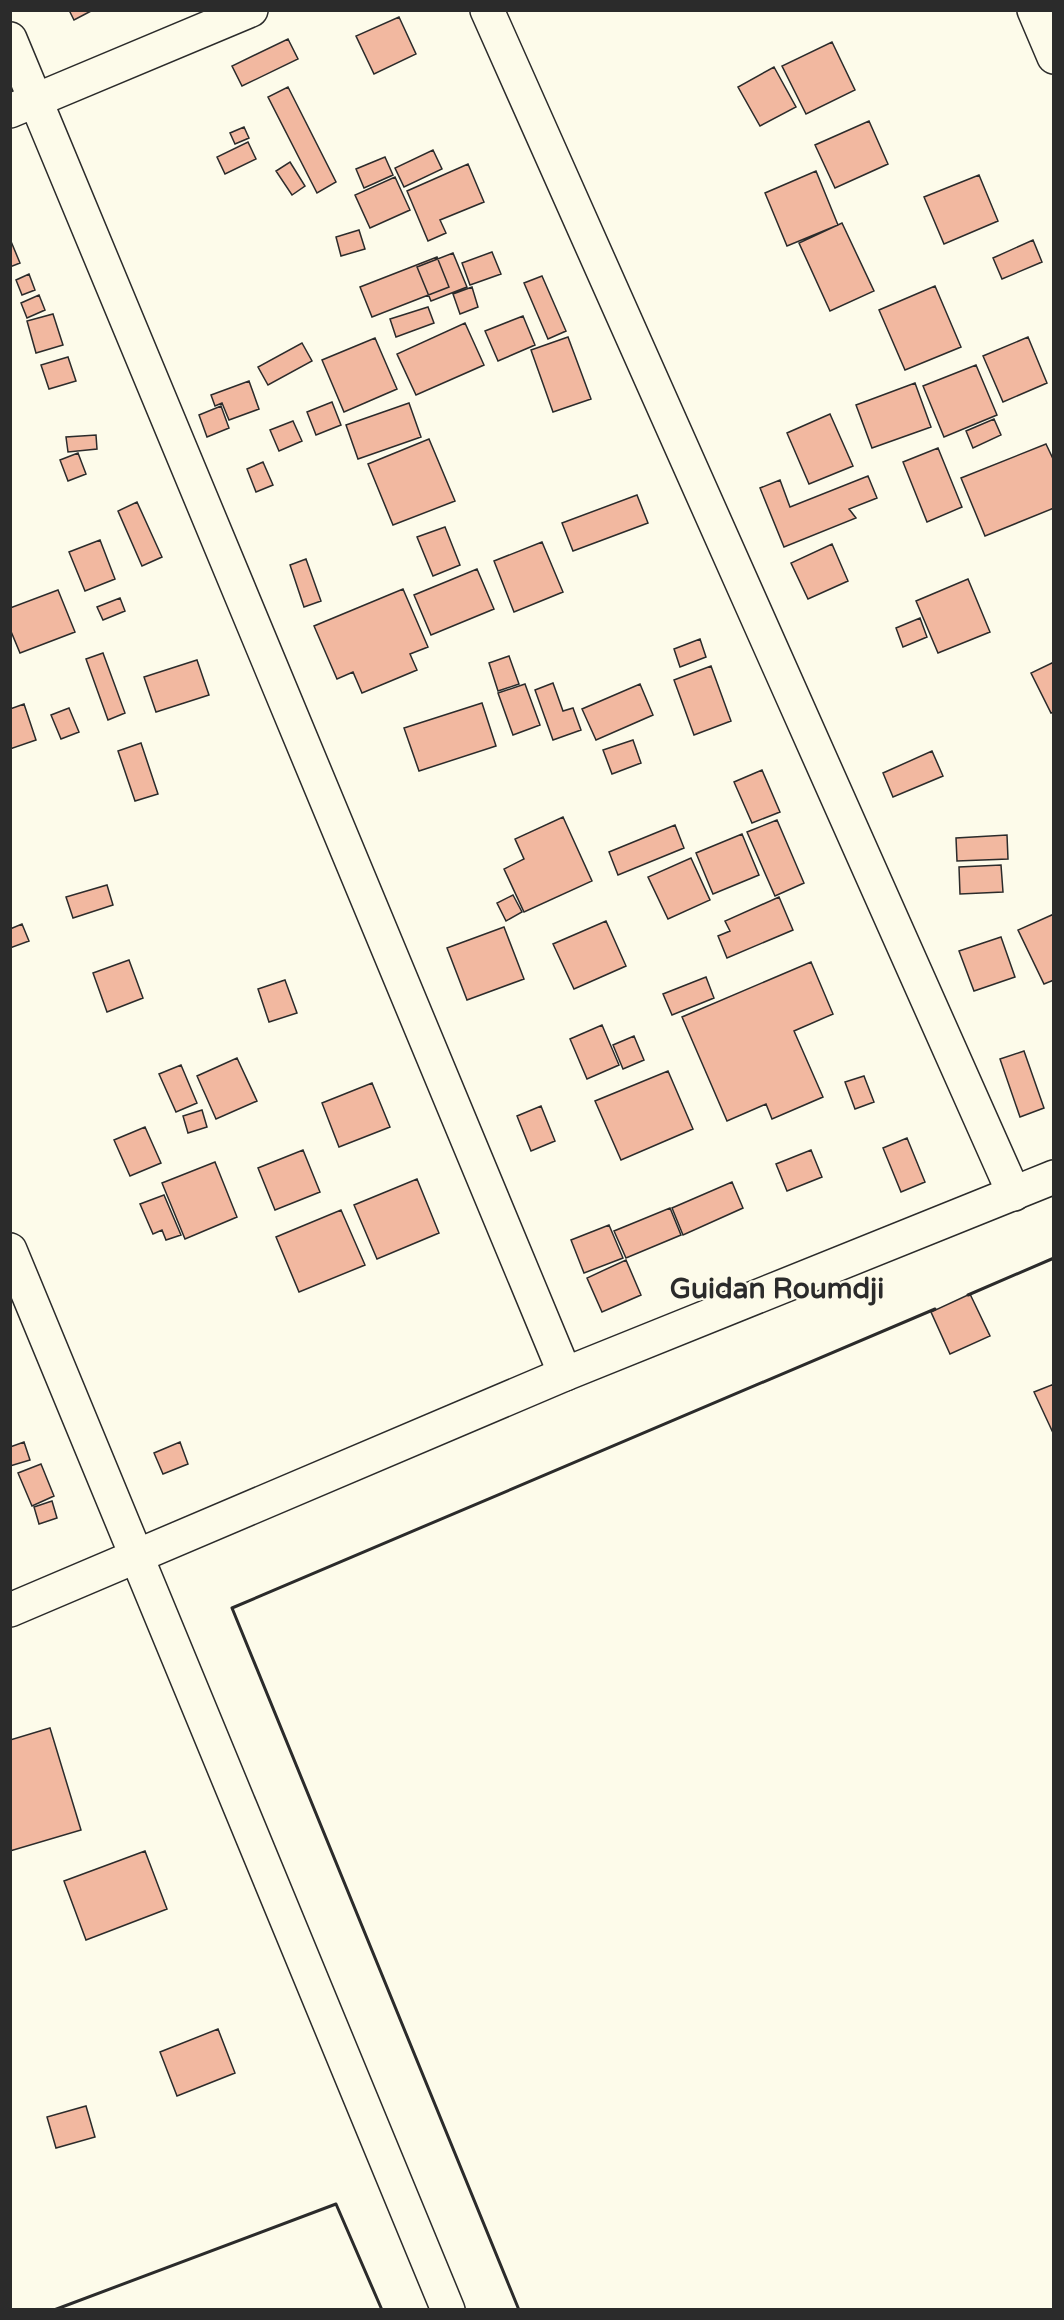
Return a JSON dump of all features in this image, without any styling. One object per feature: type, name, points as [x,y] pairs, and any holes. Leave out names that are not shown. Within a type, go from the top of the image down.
[{"type":"main road","points":[[24,105],[251,10]]},
{"type":"main road","points":[[487,10],[1014,1194]]},
{"type":"main road","points":[[1034,10],[1053,57]]},
{"type":"main road","points":[[10,39],[24,105],[565,1374]]},
{"type":"main road","points":[[10,1610],[565,1374],[1014,1194],[1053,1176]]},
{"type":"main road","points":[[10,1250],[448,2310]]},
{"type":"building","points":[[69,10],[93,10],[74,20]]},
{"type":"building","points":[[399,17],[416,54],[374,74],[356,36]]},
{"type":"building","points":[[288,39],[298,59],[242,86],[232,66]]},
{"type":"building","points":[[832,42],[855,90],[806,114],[782,66]]},
{"type":"building","points":[[774,67],[796,107],[760,126],[738,87]]},
{"type":"building","points":[[288,87],[336,182],[317,193],[268,97]]},
{"type":"building","points":[[869,121],[888,164],[835,188],[815,145]]},
{"type":"building","points":[[244,127],[249,138],[235,144],[230,133]]},
{"type":"building","points":[[248,142],[256,159],[225,174],[217,157]]},
{"type":"building","points":[[433,150],[442,169],[404,187],[395,168]]},
{"type":"building","points":[[385,157],[393,175],[364,188],[356,169]]},
{"type":"building","points":[[290,162],[305,186],[292,195],[276,171]]},
{"type":"building","points":[[468,164],[484,202],[440,220],[446,233],[428,241],[407,191]]},
{"type":"building","points":[[816,171],[838,225],[787,246],[765,193]]},
{"type":"building","points":[[979,175],[998,221],[944,244],[924,197]]},
{"type":"building","points":[[395,177],[410,210],[370,228],[355,195]]},
{"type":"building","points":[[842,223],[874,291],[830,311],[799,243]]},
{"type":"building","points":[[359,230],[365,249],[341,256],[336,237]]},
{"type":"building","points":[[10,239],[20,263],[10,267]]},
{"type":"building","points":[[1033,240],[1042,262],[1002,279],[993,258]]},
{"type":"building","points":[[492,252],[501,274],[470,285],[462,263]]},
{"type":"building","points":[[453,253],[467,287],[431,301],[417,267]]},
{"type":"building","points":[[437,257],[449,287],[372,317],[360,287]]},
{"type":"building","points":[[29,274],[35,290],[22,295],[16,280]]},
{"type":"building","points":[[542,276],[566,331],[548,339],[524,283]]},
{"type":"building","points":[[935,286],[961,347],[905,370],[879,310]]},
{"type":"building","points":[[472,287],[478,307],[460,314],[453,294]]},
{"type":"building","points":[[39,295],[45,310],[27,318],[21,303]]},
{"type":"building","points":[[428,307],[434,323],[396,337],[390,319]]},
{"type":"building","points":[[53,314],[63,345],[36,353],[27,321]]},
{"type":"building","points":[[523,316],[535,345],[498,361],[485,331]]},
{"type":"building","points":[[465,323],[484,365],[416,395],[397,354]]},
{"type":"building","points":[[568,337],[591,399],[553,412],[531,350]]},
{"type":"building","points":[[1028,337],[1047,383],[1003,402],[983,356]]},
{"type":"building","points":[[375,338],[397,389],[344,412],[322,360]]},
{"type":"building","points":[[302,343],[312,361],[268,385],[258,367]]},
{"type":"building","points":[[68,357],[76,381],[49,389],[41,365]]},
{"type":"building","points":[[976,365],[997,415],[944,437],[923,386]]},
{"type":"building","points":[[249,381],[259,409],[229,420],[222,403],[215,406],[211,395]]},
{"type":"building","points":[[915,383],[931,427],[872,448],[856,405]]},
{"type":"building","points":[[332,402],[341,425],[316,435],[307,412]]},
{"type":"building","points":[[409,403],[421,437],[358,459],[346,425]]},
{"type":"building","points":[[221,406],[229,428],[207,437],[199,415]]},
{"type":"building","points":[[830,414],[853,466],[809,484],[787,433]]},
{"type":"building","points":[[994,419],[1001,435],[973,448],[966,431]]},
{"type":"building","points":[[293,421],[302,441],[279,451],[270,430]]},
{"type":"building","points":[[96,435],[97,449],[68,452],[66,437]]},
{"type":"building","points":[[429,439],[455,501],[393,525],[368,464]]},
{"type":"building","points":[[1046,444],[1054,461],[1054,508],[985,536],[961,478]]},
{"type":"building","points":[[938,448],[962,507],[927,522],[903,462]]},
{"type":"building","points":[[78,453],[86,474],[68,481],[60,460]]},
{"type":"building","points":[[263,462],[273,485],[256,492],[247,469]]},
{"type":"building","points":[[868,476],[877,498],[849,509],[856,518],[784,547],[760,488],[780,480],[790,507]]},
{"type":"building","points":[[637,495],[648,523],[573,551],[562,523]]},
{"type":"building","points":[[137,502],[162,557],[142,566],[118,511]]},
{"type":"building","points":[[445,527],[460,565],[433,576],[417,537]]},
{"type":"building","points":[[100,540],[115,579],[85,591],[69,552]]},
{"type":"building","points":[[542,542],[563,592],[514,612],[494,561]]},
{"type":"building","points":[[832,544],[848,581],[808,599],[791,563]]},
{"type":"building","points":[[306,559],[321,601],[304,607],[290,565]]},
{"type":"building","points":[[477,569],[494,609],[431,635],[414,595]]},
{"type":"building","points":[[968,579],[990,632],[938,653],[916,601]]},
{"type":"building","points":[[403,589],[428,647],[410,654],[417,670],[362,693],[353,672],[337,679],[314,626]]},
{"type":"building","points":[[58,590],[75,632],[20,653],[10,629],[10,608]]},
{"type":"building","points":[[120,598],[125,611],[103,620],[97,607]]},
{"type":"building","points":[[920,618],[927,637],[903,647],[896,628]]},
{"type":"building","points":[[700,639],[706,657],[680,667],[674,649]]},
{"type":"building","points":[[103,653],[125,713],[108,720],[86,659]]},
{"type":"building","points":[[509,656],[519,684],[498,691],[489,663]]},
{"type":"building","points":[[197,660],[209,695],[156,712],[144,677]]},
{"type":"building","points":[[1054,662],[1054,712],[1051,713],[1031,673]]},
{"type":"building","points":[[711,666],[731,721],[694,735],[674,680]]},
{"type":"building","points":[[553,683],[563,711],[573,708],[581,730],[553,740],[535,690]]},
{"type":"building","points":[[525,684],[540,725],[513,735],[498,693]]},
{"type":"building","points":[[640,684],[653,715],[596,740],[582,709]]},
{"type":"building","points":[[482,703],[496,746],[419,771],[404,728]]},
{"type":"building","points":[[24,704],[36,740],[10,749],[10,709]]},
{"type":"building","points":[[69,708],[79,732],[61,739],[51,715]]},
{"type":"building","points":[[633,740],[641,763],[612,774],[603,750]]},
{"type":"building","points":[[141,743],[158,794],[135,801],[118,751]]},
{"type":"building","points":[[932,751],[943,776],[893,797],[883,773]]},
{"type":"building","points":[[762,770],[780,812],[752,823],[734,782]]},
{"type":"building","points":[[563,817],[592,881],[524,912],[504,869],[524,859],[515,839]]},
{"type":"building","points":[[777,820],[804,883],[775,896],[747,832]]},
{"type":"building","points":[[675,825],[684,848],[618,875],[609,852]]},
{"type":"building","points":[[742,834],[759,875],[713,894],[696,853]]},
{"type":"building","points":[[1007,835],[1008,859],[957,861],[956,838]]},
{"type":"building","points":[[691,858],[710,900],[668,919],[648,877]]},
{"type":"building","points":[[1001,865],[1003,892],[960,894],[959,867]]},
{"type":"building","points":[[107,885],[113,905],[73,918],[66,897]]},
{"type":"building","points":[[513,895],[522,912],[506,921],[497,903]]},
{"type":"building","points":[[779,897],[793,930],[727,958],[718,936],[730,931],[725,921]]},
{"type":"building","points":[[1054,914],[1054,980],[1044,984],[1018,930]]},
{"type":"building","points":[[606,921],[626,966],[574,989],[553,944]]},
{"type":"building","points":[[22,924],[29,941],[10,948],[10,929]]},
{"type":"building","points":[[504,927],[524,979],[467,1000],[447,948]]},
{"type":"building","points":[[1001,937],[1015,977],[974,991],[959,951]]},
{"type":"building","points":[[129,960],[143,998],[107,1012],[93,973]]},
{"type":"building","points":[[811,962],[833,1014],[794,1031],[823,1097],[772,1119],[766,1104],[727,1121],[682,1017]]},
{"type":"building","points":[[706,977],[714,998],[672,1015],[663,994]]},
{"type":"building","points":[[285,980],[297,1013],[269,1022],[258,989]]},
{"type":"building","points":[[602,1025],[619,1065],[587,1079],[570,1039]]},
{"type":"building","points":[[634,1036],[644,1060],[623,1069],[613,1045]]},
{"type":"building","points":[[1024,1051],[1044,1108],[1020,1117],[1000,1059]]},
{"type":"building","points":[[237,1058],[257,1101],[216,1119],[197,1076]]},
{"type":"building","points":[[181,1065],[197,1103],[176,1112],[159,1074]]},
{"type":"building","points":[[668,1071],[693,1129],[621,1160],[595,1101]]},
{"type":"building","points":[[864,1076],[874,1102],[855,1109],[845,1082]]},
{"type":"building","points":[[372,1083],[390,1127],[339,1147],[322,1103]]},
{"type":"building","points":[[541,1106],[555,1141],[531,1151],[517,1116]]},
{"type":"building","points":[[202,1110],[207,1127],[188,1133],[183,1116]]},
{"type":"building","points":[[145,1127],[161,1163],[130,1176],[114,1140]]},
{"type":"building","points":[[907,1138],[925,1182],[901,1192],[883,1148]]},
{"type":"building","points":[[303,1150],[320,1192],[275,1210],[258,1168]]},
{"type":"building","points":[[811,1150],[822,1177],[787,1191],[776,1164]]},
{"type":"building","points":[[215,1162],[237,1217],[185,1239],[162,1183]]},
{"type":"building","points":[[417,1179],[439,1233],[377,1259],[354,1205]]},
{"type":"building","points":[[732,1182],[743,1208],[683,1235],[672,1208]]},
{"type":"building","points":[[164,1195],[181,1235],[166,1240],[162,1230],[153,1234],[140,1204]]},
{"type":"building","points":[[670,1208],[681,1235],[626,1258],[614,1231]]},
{"type":"building","points":[[341,1210],[365,1265],[299,1292],[276,1237]]},
{"type":"building","points":[[609,1225],[623,1258],[584,1273],[571,1240]]},
{"type":"building","points":[[626,1260],[641,1295],[602,1312],[587,1278]]},
{"type":"building","points":[[970,1294],[990,1336],[950,1354],[931,1312]]},
{"type":"building","points":[[1054,1384],[1054,1435],[1034,1392]]},
{"type":"building","points":[[24,1442],[30,1460],[10,1466],[10,1447]]},
{"type":"building","points":[[180,1442],[188,1464],[163,1474],[154,1453]]},
{"type":"building","points":[[41,1464],[54,1496],[32,1506],[18,1473]]},
{"type":"building","points":[[52,1501],[57,1518],[39,1524],[34,1507]]},
{"type":"building","points":[[50,1728],[81,1830],[10,1851],[10,1740]]},
{"type":"building","points":[[145,1851],[167,1909],[86,1940],[64,1881]]},
{"type":"building","points":[[218,2029],[235,2073],[177,2096],[160,2052]]},
{"type":"building","points":[[86,2106],[95,2137],[56,2148],[47,2117]]},
{"type":"wall","points":[[968,1295],[1054,1258]]},
{"type":"wall","points":[[519,2310],[232,1608],[935,1309]]},
{"type":"wall","points":[[54,2310],[336,2204],[382,2310]]},
{"type":"district","name":"Guidan Roumdji","points":[[777,1289]]}]
